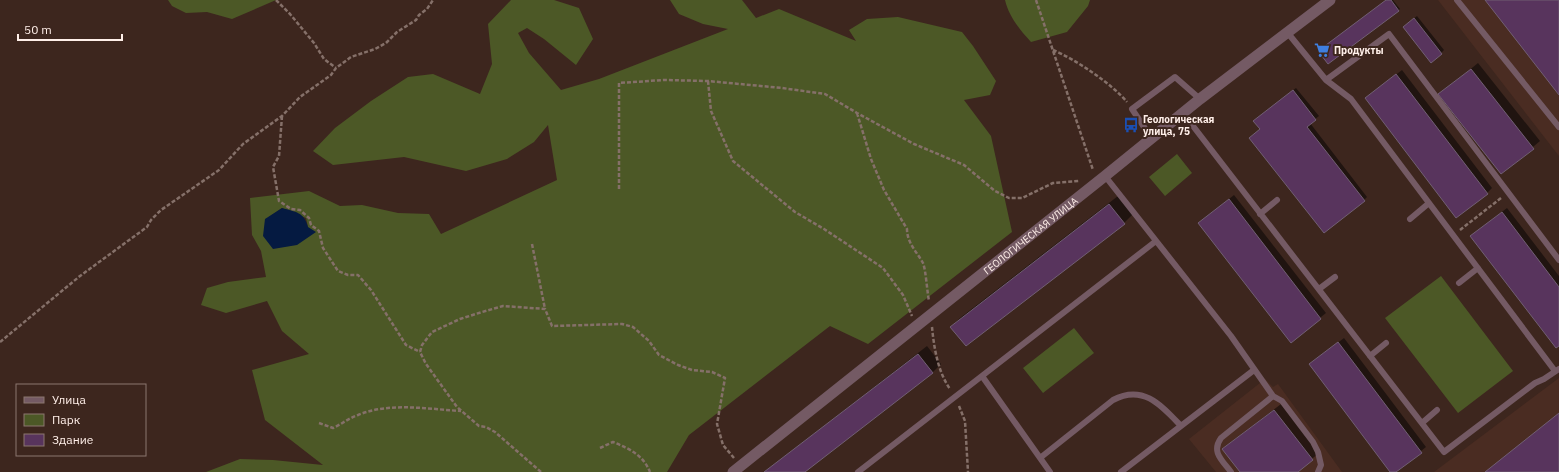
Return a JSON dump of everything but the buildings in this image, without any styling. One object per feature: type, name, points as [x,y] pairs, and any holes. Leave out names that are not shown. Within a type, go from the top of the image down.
[{"type":"street","name":"ГЕОЛОГИЧЕСКАЯ УЛИЦА","points":[[739,470],[917,325],[1182,113],[1330,0]]},
{"type":"lane","points":[[1457,0],[1559,127]]},
{"type":"lane","points":[[1182,113],[1444,452],[1535,383],[1557,370],[1351,99],[1326,80],[1287,32]]},
{"type":"lane","points":[[1326,80],[1389,34],[1559,260]]},
{"type":"lane","points":[[1152,138],[1132,109],[1175,77],[1200,99]]},
{"type":"lane","points":[[1101,179],[1156,241],[1231,336],[1273,396],[1282,401],[1313,442],[1318,452],[1321,465],[1318,472]]},
{"type":"lane","points":[[1260,214],[1277,200]]},
{"type":"lane","points":[[1410,219],[1429,203]]},
{"type":"lane","points":[[858,472],[867,469],[982,376],[1156,241]]},
{"type":"lane","points":[[1459,283],[1478,268]]},
{"type":"lane","points":[[1319,289],[1335,277]]},
{"type":"lane","points":[[1370,356],[1386,343]]},
{"type":"lane","points":[[1120,472],[1254,370]]},
{"type":"lane","points":[[982,376],[1050,472]]},
{"type":"lane","points":[[1040,458],[1112,400],[1122,395],[1136,394],[1148,398],[1163,408],[1181,426]]},
{"type":"lane","points":[[1231,472],[1217,451],[1217,444],[1222,438],[1273,396]]},
{"type":"lane","points":[[1422,423],[1437,410]]},
{"type":"path","points":[[276,0],[290,14],[314,43],[324,59],[336,68]]},
{"type":"path","points":[[0,342],[80,276],[147,227],[150,220],[161,210],[219,170],[242,144],[282,116],[300,97],[331,75],[336,68],[351,57],[375,49],[386,43],[397,32],[416,20],[419,15],[427,9],[433,0]]},
{"type":"path","points":[[619,189],[619,83],[664,80],[708,81],[782,88],[825,94],[914,144],[964,165],[995,191],[1009,198],[1022,198],[1053,183],[1101,179],[1036,0]]},
{"type":"path","points":[[1053,49],[1067,56],[1119,93],[1132,109]]},
{"type":"path","points":[[708,81],[711,111],[733,162],[795,212],[824,229],[883,268],[903,295],[917,325]]},
{"type":"path","points":[[857,113],[871,159],[884,190],[907,229],[907,235],[923,264],[934,343],[944,380],[956,397],[965,421],[968,472]]},
{"type":"path","points":[[282,116],[279,156],[273,167],[279,201],[291,209],[300,210],[309,218],[311,225],[319,231],[323,248],[338,270],[348,276],[358,275],[371,290],[406,345],[420,352],[426,364],[457,408],[479,426],[486,427],[495,432],[541,472]]},
{"type":"path","points":[[1453,235],[1496,203],[1508,192]]},
{"type":"path","points":[[532,244],[545,309],[552,326],[622,324],[633,327],[649,341],[659,355],[678,365],[692,370],[712,372],[725,378],[717,424],[723,445],[739,470]]},
{"type":"path","points":[[420,352],[422,345],[432,332],[467,317],[503,306],[545,309]]},
{"type":"path","points":[[319,423],[333,428],[358,415],[378,409],[399,407],[461,411]]},
{"type":"path","points":[[600,448],[613,442],[624,447],[640,456],[650,472]]},
{"type":"shaded area","points":[[1438,0],[1559,0],[1559,156]]},
{"type":"shaded area","points":[[1559,378],[1559,472],[1434,472]]},
{"type":"shaded area","points":[[1265,379],[1273,387],[1278,384],[1342,472],[1216,472],[1189,439]]},
{"type":"green space","points":[[168,0],[276,0],[232,19],[207,12],[186,13],[172,6]]},
{"type":"green space","points":[[511,0],[554,0],[579,8],[593,39],[576,65],[544,39],[527,28],[518,33],[529,53],[561,90],[599,79],[728,29],[703,24],[679,14],[670,0],[742,0],[756,18],[779,9],[856,41],[849,30],[867,19],[898,17],[962,32],[996,81],[990,95],[964,100],[991,136],[1012,232],[868,344],[830,326],[689,435],[667,472],[206,472],[240,459],[273,460],[323,465],[265,420],[252,370],[309,354],[282,331],[267,301],[226,313],[201,305],[207,288],[228,282],[266,277],[261,251],[252,235],[250,198],[309,191],[340,206],[362,205],[398,213],[429,214],[441,234],[557,180],[548,125],[534,142],[507,159],[466,171],[404,157],[333,165],[313,151],[335,128],[371,101],[408,77],[433,74],[480,94],[492,64],[488,24]],"holes":[[[282,208],[306,218],[308,227],[265,220]]]},
{"type":"green space","points":[[1005,0],[1090,0],[1088,6],[1067,32],[1031,42],[1012,18]]},
{"type":"green space","points":[[1177,154],[1192,173],[1165,196],[1149,177]]},
{"type":"green space","points":[[1441,276],[1513,371],[1458,413],[1385,318]]},
{"type":"green space","points":[[1074,328],[1094,353],[1043,393],[1023,368]]},
{"type":"water","points":[[282,208],[302,215],[308,227],[316,232],[297,245],[273,249],[263,236],[265,219]]},
{"type":"place","name":"Продукты","points":[[1322,50]]},
{"type":"place","name":"Геологическая улица, 75","points":[[1131,125]]}]
